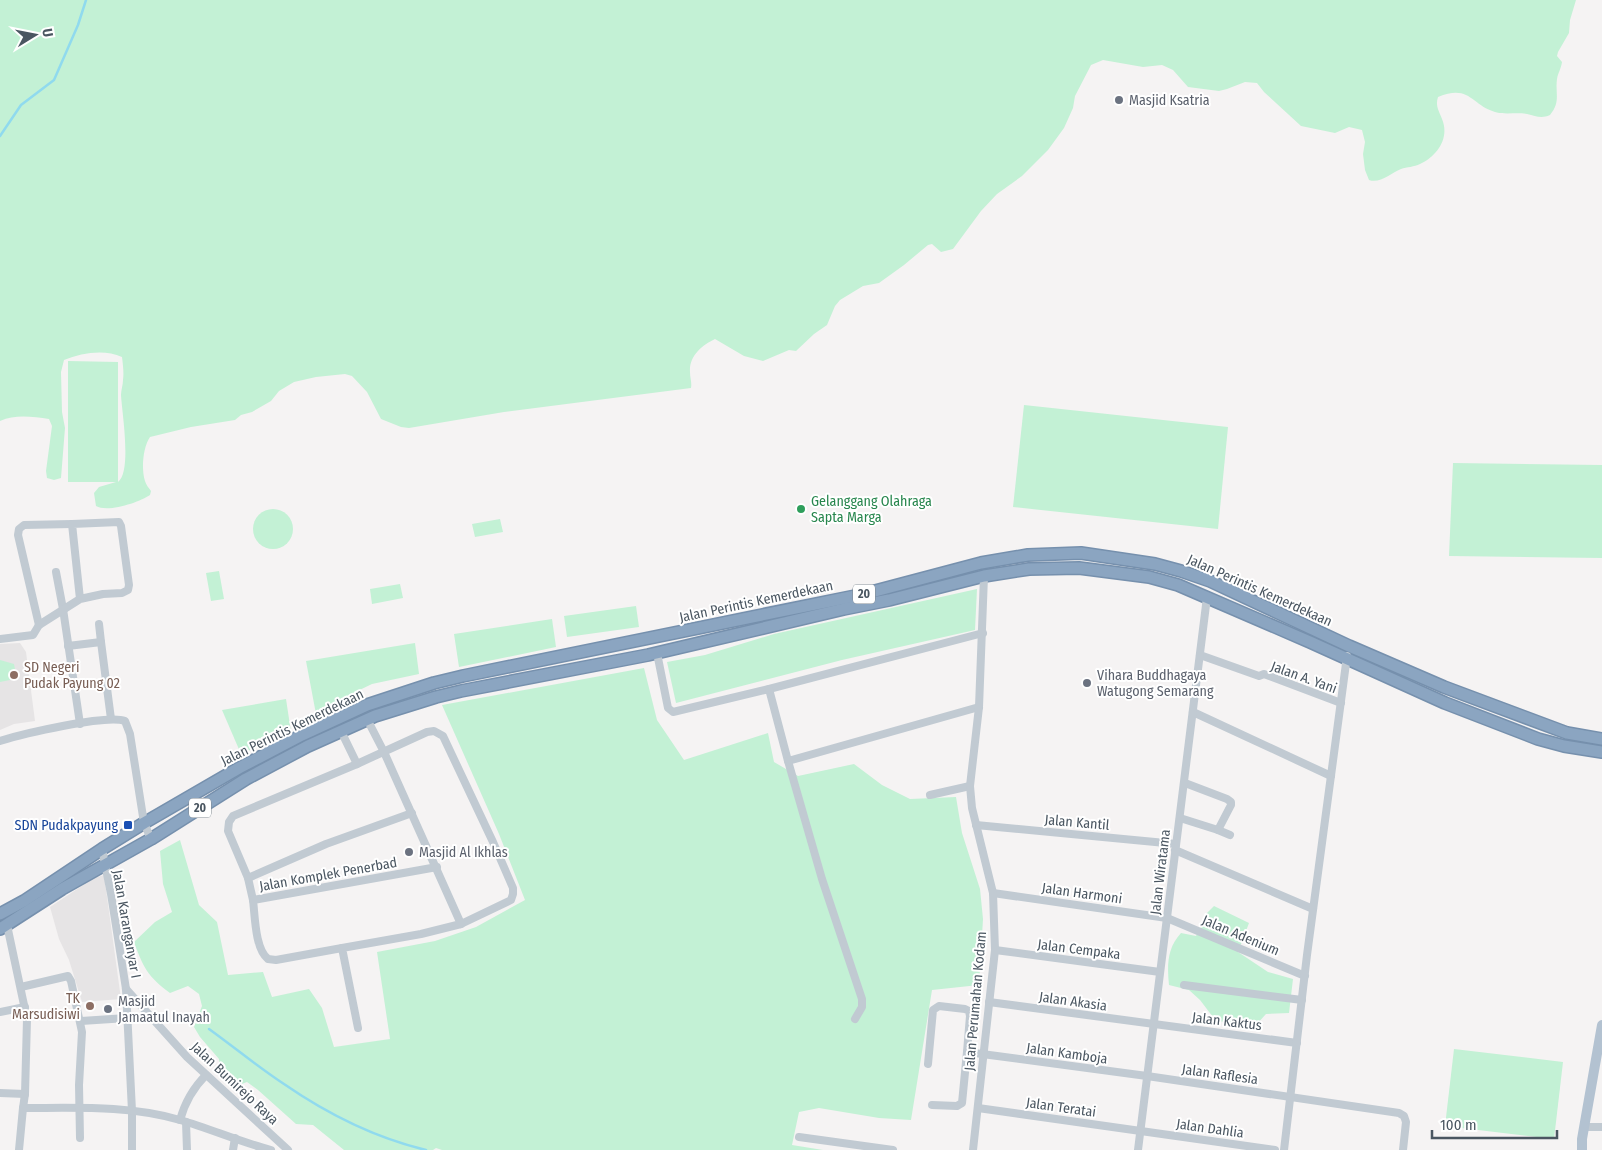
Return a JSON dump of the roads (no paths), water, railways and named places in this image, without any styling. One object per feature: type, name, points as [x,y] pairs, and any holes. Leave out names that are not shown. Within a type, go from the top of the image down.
[{"type":"highway","name":"Jalan Perintis Kemerdekaan","points":[[3,927],[104,864],[151,839],[246,779],[308,746],[367,719],[461,691],[656,653],[843,604],[914,580],[1028,555],[1080,553],[1147,562],[1181,571],[1227,589],[1349,646],[1444,687],[1567,733],[1602,738]]},
{"type":"highway","name":"Jalan Perintis Kemerdekaan","points":[[0,914],[24,901],[144,822],[239,768],[335,719],[367,705],[434,683],[843,604],[889,600],[984,576],[1029,569],[1079,568],[1149,577],[1178,585],[1445,703],[1538,739],[1564,746],[1602,752]]},
{"type":"highway","points":[[335,719],[341,731]]},
{"type":"main road","points":[[1582,1150],[1602,1025]]},
{"type":"street","points":[[0,639],[33,635],[39,625],[80,599],[103,594],[122,593],[128,590],[119,522],[24,525],[19,529],[18,535],[39,625]]},
{"type":"street","points":[[72,524],[80,599]]},
{"type":"street","points":[[56,572],[80,724]]},
{"type":"street","name":"Jalan Perumahan Kodam","points":[[973,1150],[994,950],[993,893],[972,808],[970,786],[979,707],[984,576]]},
{"type":"street","name":"Jalan Wiratama","points":[[1138,1150],[1207,597]]},
{"type":"street","points":[[98,624],[111,719]]},
{"type":"street","points":[[656,653],[668,708],[673,712],[983,633]]},
{"type":"street","points":[[68,646],[101,642]]},
{"type":"street","points":[[1284,1150],[1313,909],[1349,646]]},
{"type":"street","name":"Jalan A. Yani","points":[[1200,655],[1259,676],[1264,674],[1341,704]]},
{"type":"street","points":[[769,689],[822,879],[862,999],[862,1008],[855,1019]]},
{"type":"street","points":[[788,761],[979,707]]},
{"type":"street","points":[[1193,712],[1331,776]]},
{"type":"street","points":[[0,741],[23,734],[111,719],[120,718],[126,721],[144,822],[151,839]]},
{"type":"street","points":[[367,719],[384,752],[462,924]]},
{"type":"street","points":[[341,731],[357,764]]},
{"type":"street","name":"Jalan Komplek Penerbad","points":[[434,731],[443,736],[493,842],[514,894],[511,900],[462,924],[420,934],[276,960],[268,959],[262,952],[248,878],[228,831],[228,822],[233,816],[357,764],[427,732],[434,731]]},
{"type":"street","points":[[1185,783],[1231,802],[1218,830]]},
{"type":"street","points":[[930,795],[970,786]]},
{"type":"street","name":"Jalan Komplek Penerbad","points":[[248,878],[326,844],[412,813]]},
{"type":"street","points":[[1180,818],[1230,835]]},
{"type":"street","name":"Jalan Kantil","points":[[976,825],[1176,847],[1313,909]]},
{"type":"street","points":[[102,848],[104,864]]},
{"type":"street","name":"Jalan Karanganyar I","points":[[104,864],[111,894],[126,989],[132,1150]]},
{"type":"street","name":"Jalan Komplek Penerbad","points":[[253,900],[437,867]]},
{"type":"street","name":"Jalan Harmoni","points":[[993,893],[1167,918]]},
{"type":"street","name":"Jalan Adenium","points":[[1167,918],[1305,976]]},
{"type":"street","points":[[3,927],[21,987],[27,1019],[25,1094],[19,1150]]},
{"type":"street","points":[[342,948],[358,1028]]},
{"type":"street","name":"Jalan Cempaka","points":[[994,950],[1160,972]]},
{"type":"street","points":[[21,987],[68,976],[72,980],[82,1032],[79,1108],[80,1138]]},
{"type":"street","points":[[1184,985],[1302,1000]]},
{"type":"street","name":"Jalan Bumirejo Raya","points":[[126,989],[187,1058],[288,1150]]},
{"type":"street","name":"Jalan Akasia","points":[[989,1002],[1154,1024]]},
{"type":"street","points":[[928,1064],[933,1010],[939,1006],[968,1011],[970,1016],[962,1103],[957,1106],[932,1105]]},
{"type":"street","points":[[0,1012],[25,1007]]},
{"type":"street","points":[[81,1020],[127,1018]]},
{"type":"street","name":"Jalan Kaktus","points":[[1154,1024],[1297,1043]]},
{"type":"street","name":"Jalan Kamboja","points":[[967,1052],[1147,1076]]},
{"type":"street","points":[[187,1150],[183,1121],[188,1099],[195,1086],[206,1075]]},
{"type":"street","name":"Jalan Raflesia","points":[[1147,1076],[1290,1097]]},
{"type":"street","points":[[0,1093],[25,1094]]},
{"type":"street","points":[[1290,1097],[1399,1113],[1404,1116],[1406,1122],[1403,1150]]},
{"type":"street","points":[[23,1108],[79,1108],[132,1111],[183,1121],[271,1150]]},
{"type":"street","name":"Jalan Teratai","points":[[978,1108],[1140,1130]]},
{"type":"street","points":[[1585,1127],[1602,1127]]},
{"type":"street","name":"Jalan Dahlia","points":[[1140,1130],[1276,1150]]},
{"type":"street","points":[[799,1137],[893,1150]]},
{"type":"street","points":[[233,1150],[235,1138]]},
{"type":"waterway","points":[[0,136],[21,105],[54,80],[78,25],[86,0]]},
{"type":"waterway","points":[[209,1029],[274,1077],[317,1105],[389,1139],[426,1150]]},
{"type":"place","name":"Masjid Ksatria","points":[[1119,100]]},
{"type":"place","name":"Gelanggang Olahraga Sapta Marga","points":[[801,509]]},
{"type":"place","name":"SD Negeri Pudak Payung 02","points":[[14,675]]},
{"type":"place","name":"Vihara Buddhagaya Watugong Semarang","points":[[1087,683]]},
{"type":"place","name":"SDN Pudakpayung","points":[[128,825]]},
{"type":"place","name":"Masjid Al Ikhlas","points":[[409,852]]},
{"type":"place","name":"TK Marsudisiwi","points":[[90,1006]]},
{"type":"place","name":"Masjid Jamaatul Inayah","points":[[108,1009]]}]
